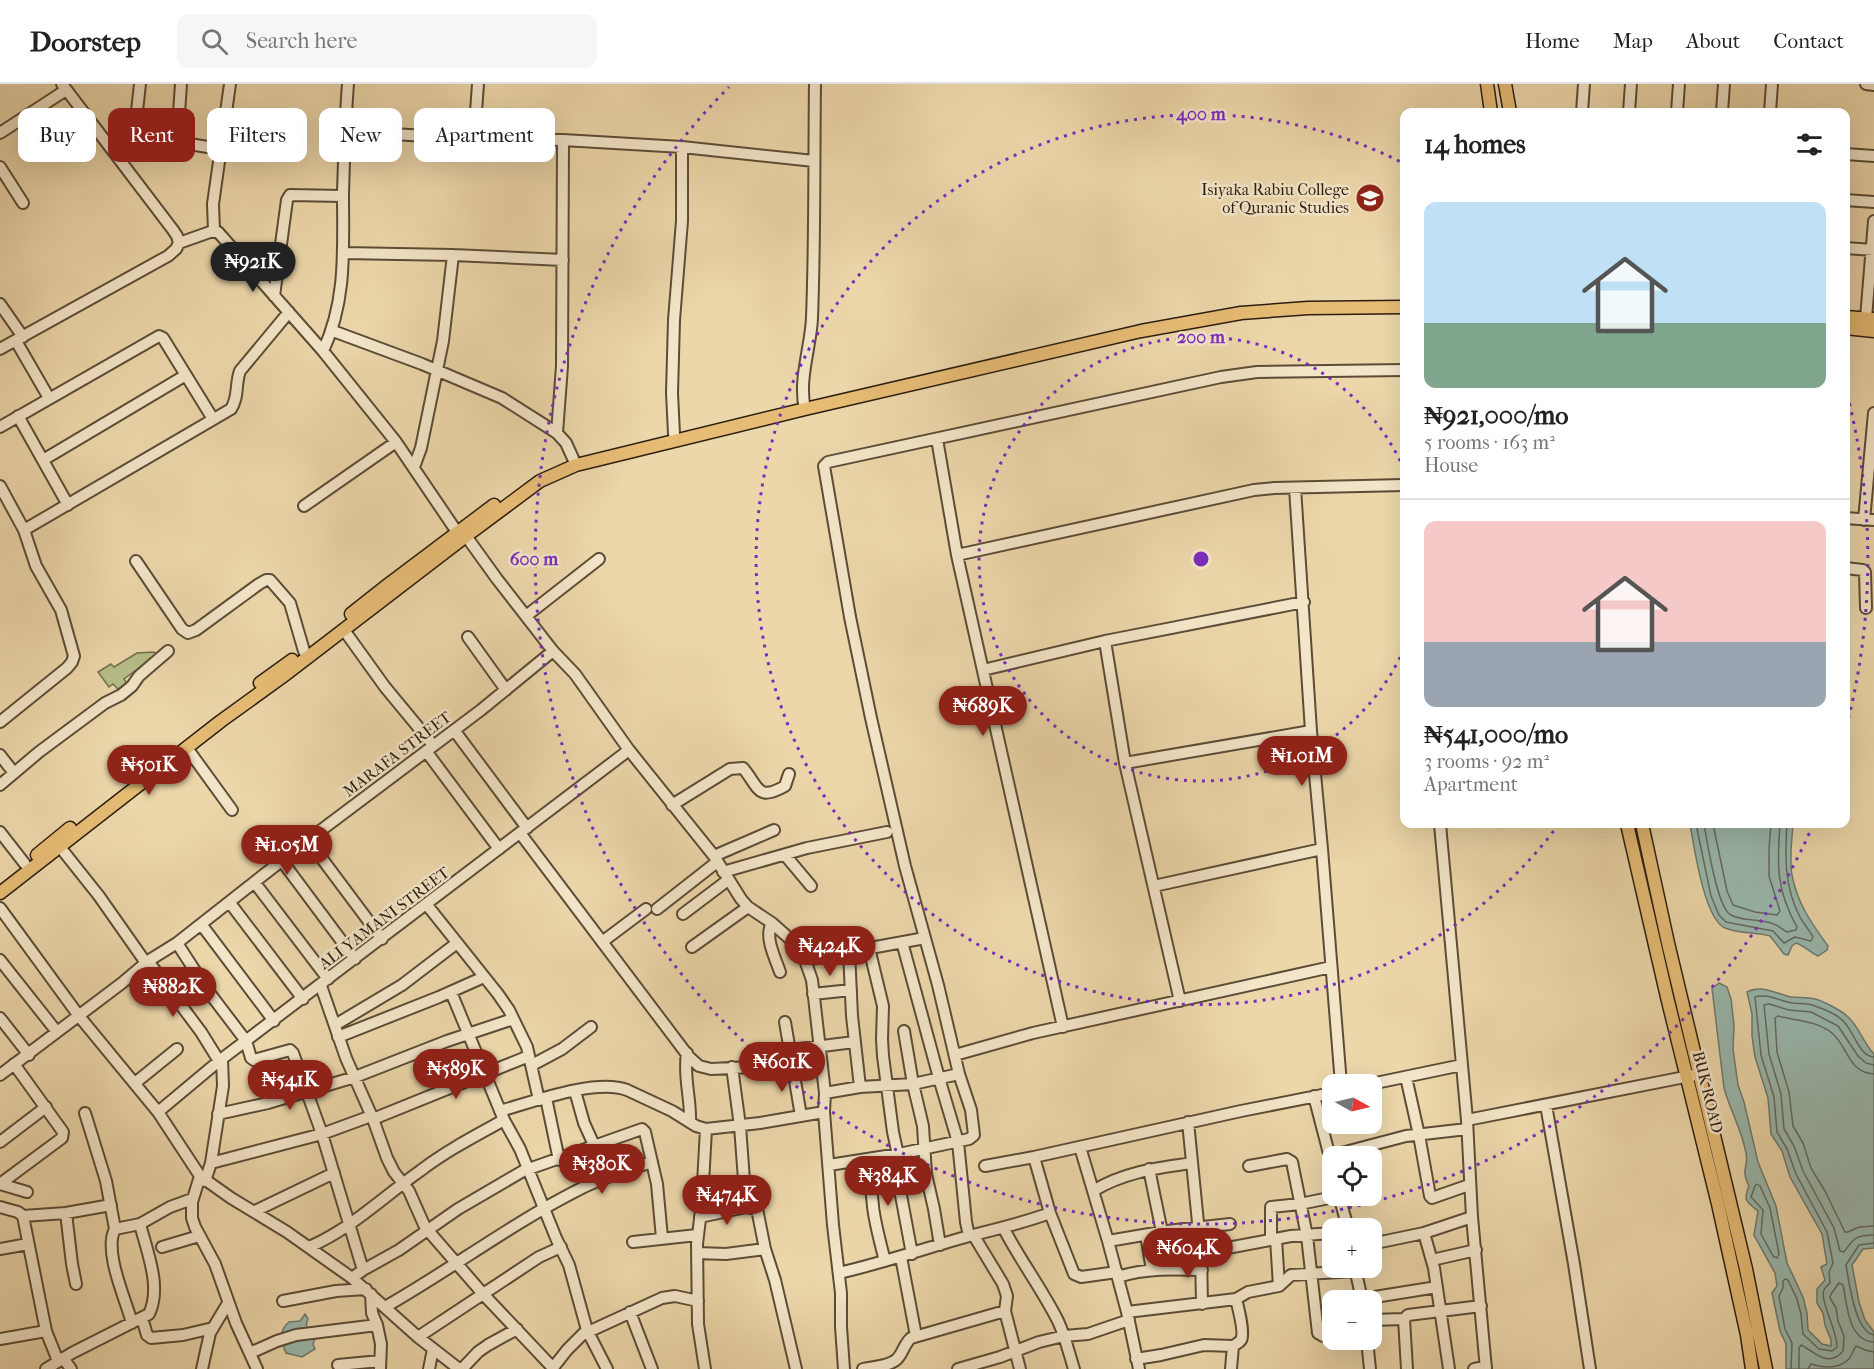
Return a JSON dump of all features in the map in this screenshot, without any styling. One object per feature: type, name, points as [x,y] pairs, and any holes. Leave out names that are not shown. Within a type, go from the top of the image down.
[{"type":"main road","points":[[1479,84],[1482,108]]},
{"type":"main road","points":[[1487,84],[1490,108]]},
{"type":"main road","points":[[1503,84],[1505,108]]},
{"type":"main road","points":[[1503,84],[1509,108]]},
{"type":"main road","points":[[970,367],[1139,323],[1240,305],[1308,300],[1400,299]]},
{"type":"main road","points":[[0,883],[89,813],[279,674],[344,630],[536,475],[674,434],[1141,331],[1241,313],[1400,306]]},
{"type":"main road","points":[[1850,317],[1870,319]]},
{"type":"main road","points":[[1850,329],[1874,331]]},
{"type":"main road","points":[[575,462],[804,405]]},
{"type":"main road","points":[[0,893],[187,748],[304,651],[462,534]]},
{"type":"main road","name":"BUK ROAD","points":[[1628,828],[1735,1278],[1752,1369]]},
{"type":"main road","name":"BUK ROAD","points":[[1643,828],[1746,1269],[1766,1369]]},
{"type":"street","points":[[137,108],[140,84]]},
{"type":"street","points":[[179,108],[181,84]]},
{"type":"street","points":[[226,108],[230,84]]},
{"type":"street","points":[[346,108],[348,84]]},
{"type":"street","points":[[476,108],[478,84]]},
{"type":"street","points":[[804,405],[805,365],[811,335],[812,313],[815,84]]},
{"type":"street","points":[[1582,108],[1584,84]]},
{"type":"street","points":[[1629,108],[1631,84]]},
{"type":"street","points":[[1677,108],[1679,84]]},
{"type":"street","points":[[1722,108],[1724,84]]},
{"type":"street","points":[[1770,108],[1772,84]]},
{"type":"street","points":[[1866,84],[1874,85]]},
{"type":"street","points":[[0,133],[64,87],[108,143]]},
{"type":"street","points":[[555,140],[682,147],[814,162]]},
{"type":"street","points":[[557,433],[562,366],[563,140]]},
{"type":"street","points":[[674,434],[672,382],[674,320],[682,221],[682,147]]},
{"type":"street","points":[[1850,154],[1874,156]]},
{"type":"street","points":[[0,349],[176,249],[178,243],[173,230],[122,162]]},
{"type":"street","points":[[214,231],[213,204],[218,162]]},
{"type":"street","points":[[323,351],[333,331],[343,275],[345,162]]},
{"type":"street","points":[[0,167],[23,203]]},
{"type":"street","points":[[274,296],[287,200],[290,195],[344,195]]},
{"type":"street","points":[[1850,200],[1874,202]]},
{"type":"street","points":[[1870,319],[1874,221]]},
{"type":"street","points":[[178,243],[214,231],[218,232],[289,312],[396,442],[441,510],[575,674],[629,750],[716,859],[748,907],[772,923],[790,939],[805,960],[812,980],[825,1093],[824,1112],[839,1273],[844,1369]]},
{"type":"street","points":[[1850,248],[1873,250]]},
{"type":"street","points":[[344,253],[563,260]]},
{"type":"street","points":[[414,467],[421,448],[443,341],[453,255]]},
{"type":"street","points":[[0,304],[49,398]]},
{"type":"street","points":[[24,530],[231,409],[236,402],[237,377],[240,371],[289,312]]},
{"type":"street","points":[[333,331],[437,370],[502,398],[557,433],[566,443],[575,462]]},
{"type":"street","points":[[0,427],[159,336],[163,338],[213,420]]},
{"type":"street","points":[[829,1165],[958,1142],[972,1138],[974,1135],[971,1110],[959,1074],[905,866],[871,718],[850,616],[824,466],[828,462],[1127,396],[1239,374],[1400,370]]},
{"type":"street","points":[[43,460],[186,375]]},
{"type":"street","points":[[1850,518],[1869,520],[1874,413]]},
{"type":"street","points":[[18,416],[68,505]]},
{"type":"street","points":[[937,439],[957,555],[1063,1027]]},
{"type":"street","points":[[304,506],[396,442]]},
{"type":"street","points":[[957,555],[1254,490],[1400,485]]},
{"type":"street","points":[[0,486],[24,530],[36,566],[61,610],[74,656],[67,668],[0,722]]},
{"type":"street","points":[[1295,488],[1311,731],[1340,1074]]},
{"type":"street","points":[[526,616],[599,559]]},
{"type":"street","points":[[136,561],[183,629],[189,633],[259,584],[270,580],[290,603],[304,651]]},
{"type":"street","points":[[1850,569],[1865,572],[1866,608]]},
{"type":"street","points":[[983,670],[1105,641],[1304,603]]},
{"type":"street","points":[[344,630],[430,748],[499,849]]},
{"type":"street","points":[[468,637],[506,690]]},
{"type":"street","points":[[1105,641],[1125,763],[1180,1001]]},
{"type":"street","points":[[0,785],[105,703],[122,695],[139,676],[168,651]]},
{"type":"street","name":"MARAFA STREET","points":[[1,1072],[29,1054],[147,962],[177,943],[230,903],[308,840],[554,651]]},
{"type":"street","points":[[454,730],[602,942],[699,1066],[704,1068],[792,1065]]},
{"type":"street","points":[[1125,763],[1311,731]]},
{"type":"street","points":[[187,748],[232,810]]},
{"type":"street","name":"ALI YAMANI STREET","points":[[158,1112],[221,1060],[629,750]]},
{"type":"street","points":[[0,755],[14,773]]},
{"type":"street","points":[[672,805],[730,769],[743,768],[762,792],[768,794],[785,786],[789,774]]},
{"type":"street","points":[[1440,828],[1486,1368],[1474,1369]]},
{"type":"street","points":[[602,942],[652,909],[716,859],[774,830]]},
{"type":"street","points":[[0,832],[25,864]]},
{"type":"street","points":[[683,914],[726,876],[807,848],[887,832]]},
{"type":"street","points":[[308,840],[382,939]]},
{"type":"street","points":[[60,847],[221,1060],[223,1086],[211,1163],[192,1199],[192,1218],[214,1264],[228,1303],[257,1369]]},
{"type":"street","points":[[1154,886],[1322,849]]},
{"type":"street","points":[[785,855],[811,886]]},
{"type":"street","points":[[282,861],[355,959]]},
{"type":"street","points":[[255,883],[324,983],[338,1037],[387,1158],[394,1172],[409,1191],[428,1230],[553,1369],[567,1350],[587,1331],[668,1296],[686,1297],[698,1301]]},
{"type":"street","points":[[230,903],[303,999]]},
{"type":"street","points":[[427,905],[504,1003],[522,1035],[559,1160]]},
{"type":"street","points":[[692,947],[748,907]]},
{"type":"street","points":[[0,908],[79,1016],[158,1112],[203,1178],[352,1278],[418,1337],[460,1369],[483,1348],[517,1329]]},
{"type":"street","points":[[772,923],[768,933],[780,972]]},
{"type":"street","points":[[201,924],[274,1021]]},
{"type":"street","points":[[805,960],[925,938]]},
{"type":"street","points":[[902,942],[958,1142],[966,1222],[972,1236],[1003,1284],[1007,1296],[1005,1311],[1020,1369]]},
{"type":"street","points":[[177,943],[208,991],[246,1041],[254,1060],[290,1050],[292,1052],[308,1090],[363,1270]]},
{"type":"street","points":[[335,1025],[402,985],[457,943]]},
{"type":"street","points":[[869,948],[883,1006],[882,1039],[893,1132],[899,1154],[906,1255],[916,1336]]},
{"type":"street","points":[[849,952],[854,1042],[860,1087]]},
{"type":"street","points":[[0,960],[57,1032]]},
{"type":"street","points":[[955,1055],[1002,1041],[1331,967]]},
{"type":"street","points":[[338,1037],[484,977]]},
{"type":"street","points":[[813,994],[851,990]]},
{"type":"street","points":[[451,992],[502,1116],[520,1149],[561,1247],[574,1280],[587,1331],[607,1369]]},
{"type":"street","points":[[0,1018],[29,1054]]},
{"type":"street","points":[[218,1114],[355,1077],[423,1050],[513,1019]]},
{"type":"street","points":[[785,1022],[801,1116]]},
{"type":"street","points":[[211,1163],[322,1134],[372,1118],[484,1073],[531,1061],[562,1049],[591,1027]]},
{"type":"street","points":[[904,1031],[923,1126],[926,1174],[940,1245]]},
{"type":"street","points":[[791,1050],[854,1042]]},
{"type":"street","points":[[135,1083],[177,1048]]},
{"type":"street","points":[[687,1053],[690,1122]]},
{"type":"street","points":[[0,1184],[62,1138],[63,1132],[14,1064]]},
{"type":"street","points":[[1382,1082],[1462,1065]]},
{"type":"street","points":[[732,1067],[740,1126],[746,1207]]},
{"type":"street","points":[[825,1093],[860,1087],[913,1084],[959,1074]]},
{"type":"street","points":[[1370,1146],[1386,1140],[1467,1125],[1546,1105],[1700,1074]]},
{"type":"street","points":[[1406,1077],[1430,1197],[1469,1185]]},
{"type":"street","points":[[309,1247],[349,1225],[442,1155],[502,1116],[542,1099],[598,1086],[620,1087],[706,1129],[740,1126],[824,1112]]},
{"type":"street","points":[[575,1091],[584,1124],[594,1145]]},
{"type":"street","points":[[985,1166],[1322,1095]]},
{"type":"street","points":[[1314,1096],[1327,1146]]},
{"type":"street","points":[[1546,1105],[1590,1369]]},
{"type":"street","points":[[0,1142],[46,1107]]},
{"type":"street","points":[[85,1113],[101,1165],[116,1229],[112,1236],[114,1259],[124,1303],[151,1338],[183,1335],[213,1328]]},
{"type":"street","points":[[1188,1122],[1201,1253],[1202,1304]]},
{"type":"street","points":[[352,1278],[504,1182],[528,1170],[642,1129],[645,1132],[659,1197],[662,1238]]},
{"type":"street","points":[[705,1369],[698,1324],[697,1235],[706,1129]]},
{"type":"street","points":[[1080,1147],[1118,1274],[1137,1364],[1161,1355],[1204,1346],[1233,1346],[1240,1342],[1242,1336],[1236,1299]]},
{"type":"street","points":[[1034,1157],[1050,1214],[1074,1274],[1081,1277],[1152,1270],[1202,1270]]},
{"type":"street","points":[[874,1158],[870,1192],[885,1261]]},
{"type":"street","points":[[1249,1166],[1290,1160],[1307,1236],[1318,1332],[1322,1335]]},
{"type":"street","points":[[385,1307],[544,1208],[580,1189],[652,1162]]},
{"type":"street","points":[[1093,1191],[1128,1174],[1149,1168],[1192,1163]]},
{"type":"street","points":[[1149,1168],[1162,1232]]},
{"type":"street","points":[[255,1211],[334,1173]]},
{"type":"street","points":[[0,1184],[27,1192]]},
{"type":"street","points":[[116,1229],[140,1224],[170,1207],[192,1199]]},
{"type":"street","points":[[1279,1286],[1269,1208],[1322,1199]]},
{"type":"street","points":[[23,1216],[66,1213],[111,1205]]},
{"type":"street","points":[[0,1207],[18,1212],[23,1216],[46,1331],[60,1360],[71,1369]]},
{"type":"street","points":[[700,1217],[746,1207],[755,1208],[758,1212],[795,1369]]},
{"type":"street","points":[[66,1213],[76,1284]]},
{"type":"street","points":[[839,1273],[1004,1229],[1050,1214]]},
{"type":"street","points":[[1382,1242],[1424,1233],[1472,1217]]},
{"type":"street","points":[[46,1369],[148,1314],[153,1305],[154,1282],[140,1224]]},
{"type":"street","points":[[1108,1241],[1230,1224]]},
{"type":"street","points":[[1004,1229],[1048,1302],[1064,1336],[1074,1369]]},
{"type":"street","points":[[1424,1233],[1437,1287],[1449,1369]]},
{"type":"street","points":[[1201,1253],[1322,1234]]},
{"type":"street","points":[[633,1242],[697,1235]]},
{"type":"street","points":[[1146,1235],[1152,1270]]},
{"type":"street","points":[[162,1246],[199,1236]]},
{"type":"street","points":[[0,1249],[28,1244]]},
{"type":"street","points":[[418,1337],[539,1257],[561,1247]]},
{"type":"street","points":[[697,1253],[726,1254],[765,1249]]},
{"type":"street","points":[[1432,1260],[1476,1250]]},
{"type":"street","points":[[958,1369],[1016,1352],[1039,1342],[1064,1336],[1088,1334],[1128,1316],[1236,1299],[1248,1292],[1279,1286],[1291,1275],[1322,1272]]},
{"type":"street","points":[[1382,1297],[1437,1287]]},
{"type":"street","points":[[283,1301],[336,1291],[368,1292]]},
{"type":"street","points":[[338,1365],[380,1365],[381,1344],[368,1292]]},
{"type":"street","points":[[201,1369],[207,1342],[228,1303]]},
{"type":"street","points":[[1382,1320],[1404,1319],[1408,1315],[1481,1306]]},
{"type":"street","points":[[863,1369],[894,1362],[906,1342],[916,1336],[1005,1311]]},
{"type":"street","points":[[630,1312],[652,1369]]},
{"type":"street","points":[[1404,1319],[1407,1369]]},
{"type":"street","points":[[250,1353],[296,1335],[376,1325]]},
{"type":"street","points":[[0,1340],[46,1331]]},
{"type":"street","points":[[1231,1369],[1233,1346]]},
{"type":"street","points":[[429,1369],[433,1349]]},
{"type":"street","points":[[1368,1350],[1370,1369]]},
{"type":"street","points":[[1000,1357],[1000,1369]]},
{"type":"green space","points":[[154,652],[157,655],[124,679],[130,688],[122,693],[113,684],[109,687],[98,672],[111,664],[114,667],[137,653]]},
{"type":"water","points":[[1691,828],[1793,828],[1791,863],[1794,885],[1806,913],[1828,946],[1827,950],[1818,956],[1796,943],[1788,955],[1784,954],[1770,936],[1725,928],[1711,911],[1697,864]]},
{"type":"water","points":[[1719,983],[1727,987],[1731,999],[1734,1025],[1733,1049],[1738,1085],[1758,1162],[1776,1206],[1787,1263],[1803,1297],[1808,1330],[1822,1344],[1831,1346],[1823,1313],[1817,1303],[1817,1289],[1825,1280],[1821,1267],[1827,1264],[1822,1234],[1790,1177],[1782,1151],[1771,1134],[1768,1098],[1755,1057],[1752,1014],[1747,992],[1763,989],[1791,997],[1815,999],[1841,1011],[1851,1020],[1874,1054],[1874,1248],[1863,1249],[1852,1265],[1859,1302],[1865,1320],[1874,1332],[1874,1369],[1786,1369],[1786,1344],[1780,1331],[1772,1293],[1777,1286],[1775,1273],[1754,1235],[1758,1211],[1748,1203],[1746,1198],[1749,1186],[1745,1175],[1746,1153],[1724,1088],[1712,988]]},
{"type":"water","points":[[305,1314],[308,1319],[308,1330],[315,1339],[313,1344],[315,1349],[302,1357],[286,1353],[282,1341],[283,1329],[289,1322],[300,1321]]},
{"type":"place","name":"Isiyaka Rabiu College of Quranic Studies","points":[[1370,198]]}]
